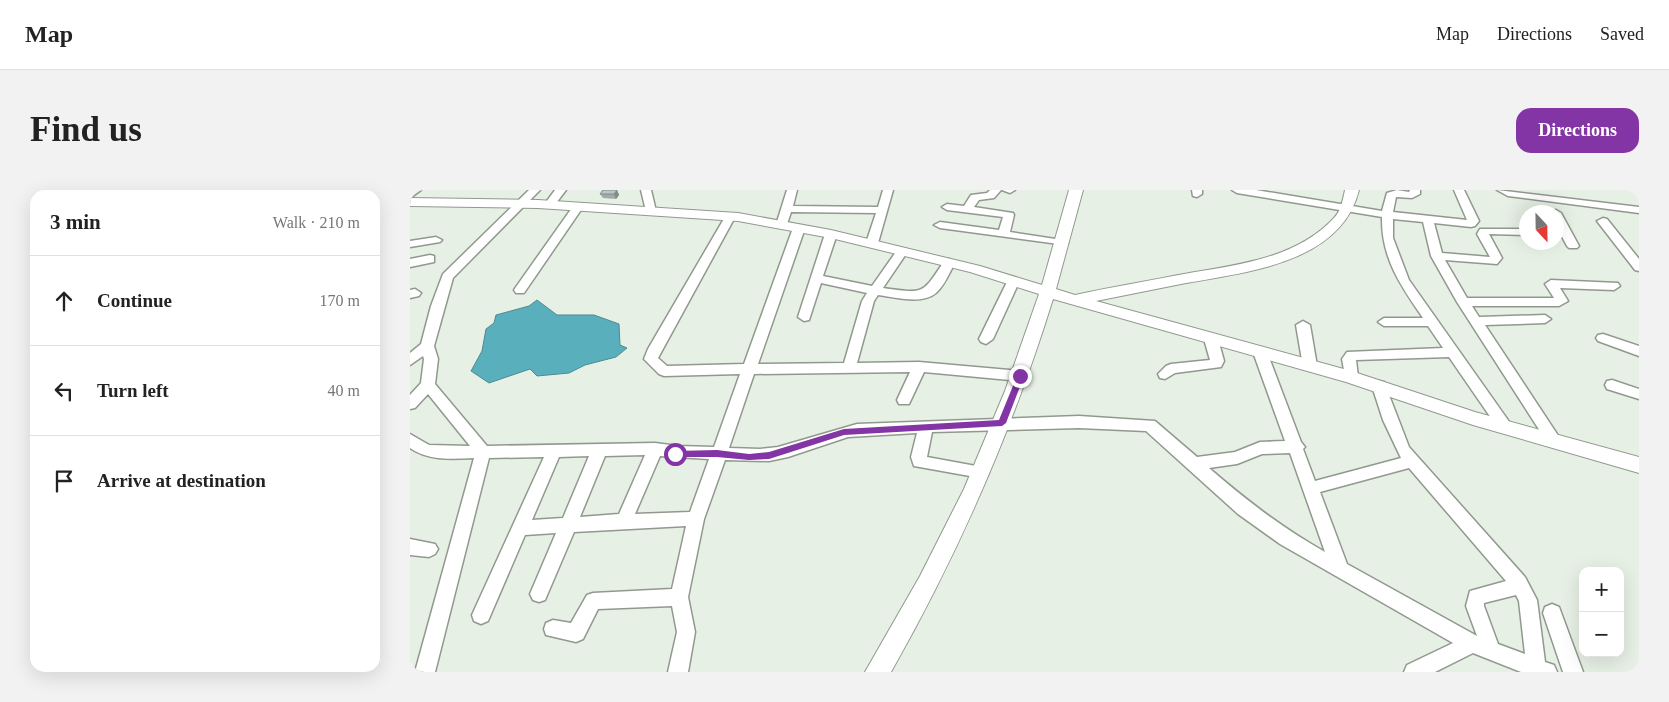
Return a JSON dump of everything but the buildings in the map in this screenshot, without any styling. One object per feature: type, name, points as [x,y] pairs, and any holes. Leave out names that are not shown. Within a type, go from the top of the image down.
[{"type":"street","points":[[410,195],[416,190]]},
{"type":"street","points":[[410,404],[428,385],[431,359],[427,346],[437,306],[447,278],[535,190]]},
{"type":"street","points":[[549,204],[561,190]]},
{"type":"street","points":[[646,190],[651,211]]},
{"type":"street","points":[[782,225],[792,190]]},
{"type":"street","points":[[872,244],[880,210],[888,190]]},
{"type":"street","points":[[968,209],[975,197],[990,196],[996,190]]},
{"type":"street","points":[[877,672],[928,583],[982,472],[1020,376],[1047,292],[1076,190]]},
{"type":"street","points":[[1237,190],[1387,215],[1468,224],[1473,222],[1459,190]]},
{"type":"street","points":[[1073,300],[1252,266],[1280,258],[1312,242],[1340,220],[1348,208],[1352,190]]},
{"type":"street","points":[[1415,190],[1415,194],[1412,196],[1392,194],[1387,215],[1388,245],[1403,280],[1434,322],[1505,427]]},
{"type":"street","points":[[1502,190],[1508,193],[1547,194],[1639,210]]},
{"type":"street","points":[[410,202],[549,204],[730,217],[831,234],[902,250],[1073,300],[1351,377],[1436,407],[1639,465]]},
{"type":"street","points":[[520,290],[578,206]]},
{"type":"street","points":[[947,207],[1009,215],[1004,234]]},
{"type":"street","points":[[787,209],[880,210]]},
{"type":"street","points":[[730,217],[651,359],[664,370],[919,367],[1020,376]]},
{"type":"street","points":[[1428,220],[1437,256],[1463,302],[1554,441]]},
{"type":"street","points":[[1603,221],[1639,267]]},
{"type":"street","points":[[940,225],[1062,242]]},
{"type":"street","points":[[678,672],[686,632],[679,597],[696,519],[717,453],[799,228]]},
{"type":"street","points":[[1564,229],[1573,246]]},
{"type":"street","points":[[1437,256],[1493,261],[1496,258],[1483,234],[1484,231],[1519,232]]},
{"type":"street","points":[[804,318],[815,278],[831,234]]},
{"type":"street","points":[[410,244],[436,240]]},
{"type":"street","points":[[848,368],[862,318],[874,290],[902,250]]},
{"type":"street","points":[[410,263],[430,260]]},
{"type":"street","points":[[815,278],[909,295],[927,293],[932,289],[948,263]]},
{"type":"street","points":[[986,339],[1013,282]]},
{"type":"street","points":[[1463,302],[1559,302],[1562,301],[1551,284],[1614,286]]},
{"type":"street","points":[[1476,321],[1545,319]]},
{"type":"street","points":[[1384,322],[1434,322]]},
{"type":"street","points":[[1303,325],[1310,366]]},
{"type":"street","points":[[1603,338],[1639,351]]},
{"type":"street","points":[[1164,374],[1171,369],[1216,364],[1217,361],[1211,339]]},
{"type":"street","points":[[410,344],[427,346]]},
{"type":"street","points":[[410,360],[427,346]]},
{"type":"street","points":[[1260,352],[1342,572]]},
{"type":"street","points":[[1351,377],[1349,359],[1352,355],[1454,352]]},
{"type":"street","points":[[904,400],[919,367]]},
{"type":"street","points":[[428,385],[483,452]]},
{"type":"street","points":[[1612,385],[1639,394]]},
{"type":"street","points":[[410,440],[425,450],[444,453],[555,449],[655,449],[675,454],[717,453],[749,457],[769,455],[844,432],[1002,423],[1079,422],[1150,425],[1263,523],[1342,572],[1472,644],[1539,671],[1528,600],[1519,583],[1412,462],[1397,438],[1380,386]]},
{"type":"street","points":[[926,427],[919,457],[920,462],[982,472]]},
{"type":"street","points":[[1194,464],[1237,458],[1260,448],[1297,447]]},
{"type":"street","points":[[480,615],[521,528],[555,449]]},
{"type":"street","points":[[539,594],[600,449]]},
{"type":"street","points":[[624,521],[655,449]]},
{"type":"street","points":[[424,672],[483,452]]},
{"type":"street","points":[[1312,488],[1412,462]]},
{"type":"street","points":[[521,528],[624,521],[696,519]]},
{"type":"street","points":[[410,547],[429,549]]},
{"type":"street","points":[[1492,653],[1475,606],[1476,597],[1517,587],[1519,583]]},
{"type":"street","points":[[553,630],[576,633],[593,601],[679,597]]},
{"type":"street","points":[[1552,613],[1573,672]]},
{"type":"street","points":[[1414,672],[1472,644]]},
{"type":"water","points":[[537,300],[557,315],[594,315],[619,324],[620,345],[627,348],[616,357],[585,365],[569,373],[537,376],[530,369],[489,383],[471,371],[482,351],[486,329],[494,323],[496,315],[529,306]]},
{"type":"route","points":[[675,454],[717,453],[749,457],[788,451],[844,432],[870,429],[1002,423],[1020,376]]}]
